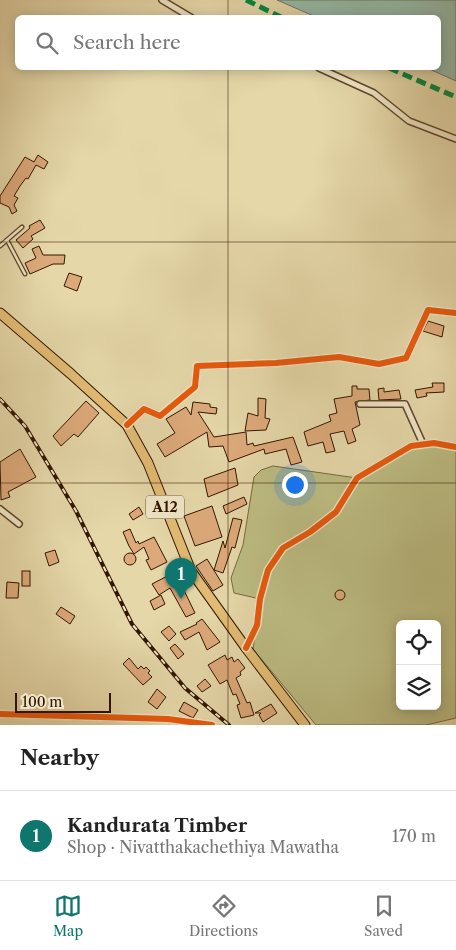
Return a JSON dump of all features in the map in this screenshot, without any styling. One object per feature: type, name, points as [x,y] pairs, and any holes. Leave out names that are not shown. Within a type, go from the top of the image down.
[{"type":"highway","name":"A12","points":[[0,313],[72,374],[127,425],[148,463],[191,571],[246,648],[305,725]]},
{"type":"street","points":[[162,0],[187,15]]},
{"type":"street","points":[[323,70],[374,93],[408,121],[456,139]]},
{"type":"street","points":[[127,425],[144,409],[160,416],[190,393],[195,387],[197,366],[276,363],[339,357],[379,364],[406,358],[412,349],[428,310],[456,313]]},
{"type":"street","points":[[360,404],[405,404],[424,444]]},
{"type":"street","points":[[246,648],[257,625],[260,599],[268,570],[283,548],[310,532],[336,512],[357,478],[412,446],[434,443],[456,448]]},
{"type":"street","points":[[0,509],[19,524]]},
{"type":"street","points":[[0,714],[168,719],[212,725]]},
{"type":"lane","points":[[0,246],[22,226]]},
{"type":"lane","points":[[6,240],[26,274]]},
{"type":"green space","points":[[434,443],[456,447],[456,718],[426,725],[316,725],[253,649],[260,599],[234,593],[231,578],[243,545],[254,477],[261,470],[273,466],[357,478],[411,446]]},
{"type":"shaded area","points":[[277,0],[456,0],[456,81],[431,70],[441,70],[441,15],[311,15]]},
{"type":"building","points":[[38,155],[48,162],[44,169],[36,165],[28,179],[26,178],[20,186],[14,196],[18,198],[14,205],[17,211],[12,214],[9,207],[0,203],[0,196],[25,157],[34,162]]},
{"type":"building","points":[[40,220],[45,228],[31,236],[33,239],[23,248],[16,240],[30,228],[29,226]]},
{"type":"building","points":[[39,246],[43,255],[65,255],[64,264],[53,264],[30,274],[25,263],[36,258],[32,249]]},
{"type":"building","points":[[69,273],[82,277],[77,291],[64,286]]},
{"type":"building","points":[[428,321],[444,326],[442,337],[423,331]]},
{"type":"building","points":[[432,383],[444,383],[444,392],[426,393],[427,396],[417,398],[415,390],[433,387]]},
{"type":"building","points":[[352,386],[357,386],[357,389],[369,389],[370,400],[355,402],[360,425],[352,429],[356,441],[348,444],[344,431],[330,434],[335,451],[326,453],[323,442],[308,446],[304,432],[331,421],[329,415],[337,413],[334,399],[352,396]]},
{"type":"building","points":[[384,388],[384,392],[399,390],[401,399],[379,400],[378,389]]},
{"type":"building","points":[[258,398],[266,399],[265,418],[270,419],[266,430],[245,431],[248,413],[258,416]]},
{"type":"building","points":[[86,401],[99,413],[78,437],[74,434],[61,446],[53,436]]},
{"type":"building","points":[[193,402],[210,404],[210,407],[217,408],[216,414],[198,412],[214,437],[246,432],[247,445],[253,443],[254,446],[293,437],[302,462],[291,465],[286,449],[265,454],[264,449],[229,462],[223,446],[209,447],[207,432],[165,457],[157,444],[175,433],[166,419],[186,407],[191,415]]},
{"type":"building","points":[[20,449],[36,477],[8,492],[10,497],[1,500],[0,462]]},
{"type":"building","points":[[235,468],[238,485],[208,497],[204,479]]},
{"type":"building","points":[[244,497],[247,504],[226,514],[223,506]]},
{"type":"building","points":[[212,506],[222,537],[195,546],[184,516]]},
{"type":"building","points":[[139,507],[143,514],[133,520],[129,514]]},
{"type":"building","points":[[233,518],[242,520],[235,548],[232,547],[223,573],[214,570],[223,541],[225,548]]},
{"type":"building","points":[[130,529],[136,543],[138,541],[139,544],[154,537],[167,562],[151,570],[146,560],[149,559],[144,547],[134,554],[129,546],[123,532]]},
{"type":"building","points":[[55,550],[59,562],[49,566],[45,553]]},
{"type":"building","points":[[128,553],[132,553],[136,559],[132,565],[128,565],[124,561],[124,557]]},
{"type":"building","points":[[207,559],[223,585],[213,591],[196,566]]},
{"type":"building","points":[[22,571],[30,571],[30,586],[22,586]]},
{"type":"building","points":[[175,572],[195,613],[186,617],[170,588],[159,595],[152,584]]},
{"type":"building","points":[[7,582],[19,583],[18,598],[6,598]]},
{"type":"building","points":[[338,590],[342,590],[345,595],[344,599],[338,600],[335,597],[335,593]]},
{"type":"building","points":[[161,595],[165,604],[154,610],[150,601]]},
{"type":"building","points":[[61,607],[75,616],[70,624],[56,614]]},
{"type":"building","points":[[202,619],[220,642],[207,650],[199,632],[185,640],[180,632],[197,624]]},
{"type":"building","points":[[169,626],[176,634],[169,641],[161,632]]},
{"type":"building","points":[[175,644],[184,654],[178,659],[170,648]]},
{"type":"building","points":[[225,655],[227,660],[232,657],[234,662],[238,659],[245,668],[240,672],[241,675],[236,678],[247,703],[250,702],[254,715],[241,718],[237,705],[240,704],[236,694],[233,695],[227,680],[220,684],[208,665]]},
{"type":"building","points":[[129,658],[138,669],[141,666],[144,669],[146,667],[150,671],[148,673],[152,677],[143,685],[123,664]]},
{"type":"building","points":[[205,679],[211,686],[202,692],[197,686]]},
{"type":"building","points":[[157,689],[166,697],[157,709],[148,702]]},
{"type":"building","points":[[184,702],[198,710],[193,718],[179,711]]},
{"type":"building","points":[[271,704],[277,713],[263,722],[259,715],[261,713],[255,713]]},
{"type":"railway","points":[[0,399],[25,426],[76,511],[132,624],[185,688],[229,725]]},
{"type":"marked path","points":[[246,0],[277,15]]},
{"type":"marked path","points":[[394,70],[456,97]]},
{"type":"cycle path","points":[[127,425],[144,409],[160,416],[195,387],[197,366],[276,363],[339,357],[379,364],[406,358],[428,310],[456,313]]},
{"type":"cycle path","points":[[246,648],[257,625],[260,599],[268,570],[283,548],[310,532],[336,512],[357,478],[411,446],[434,443],[456,447]]},
{"type":"cycle path","points":[[0,714],[168,719],[212,725]]},
{"type":"place","name":"Kandurata Timber","points":[[181,599]]}]
